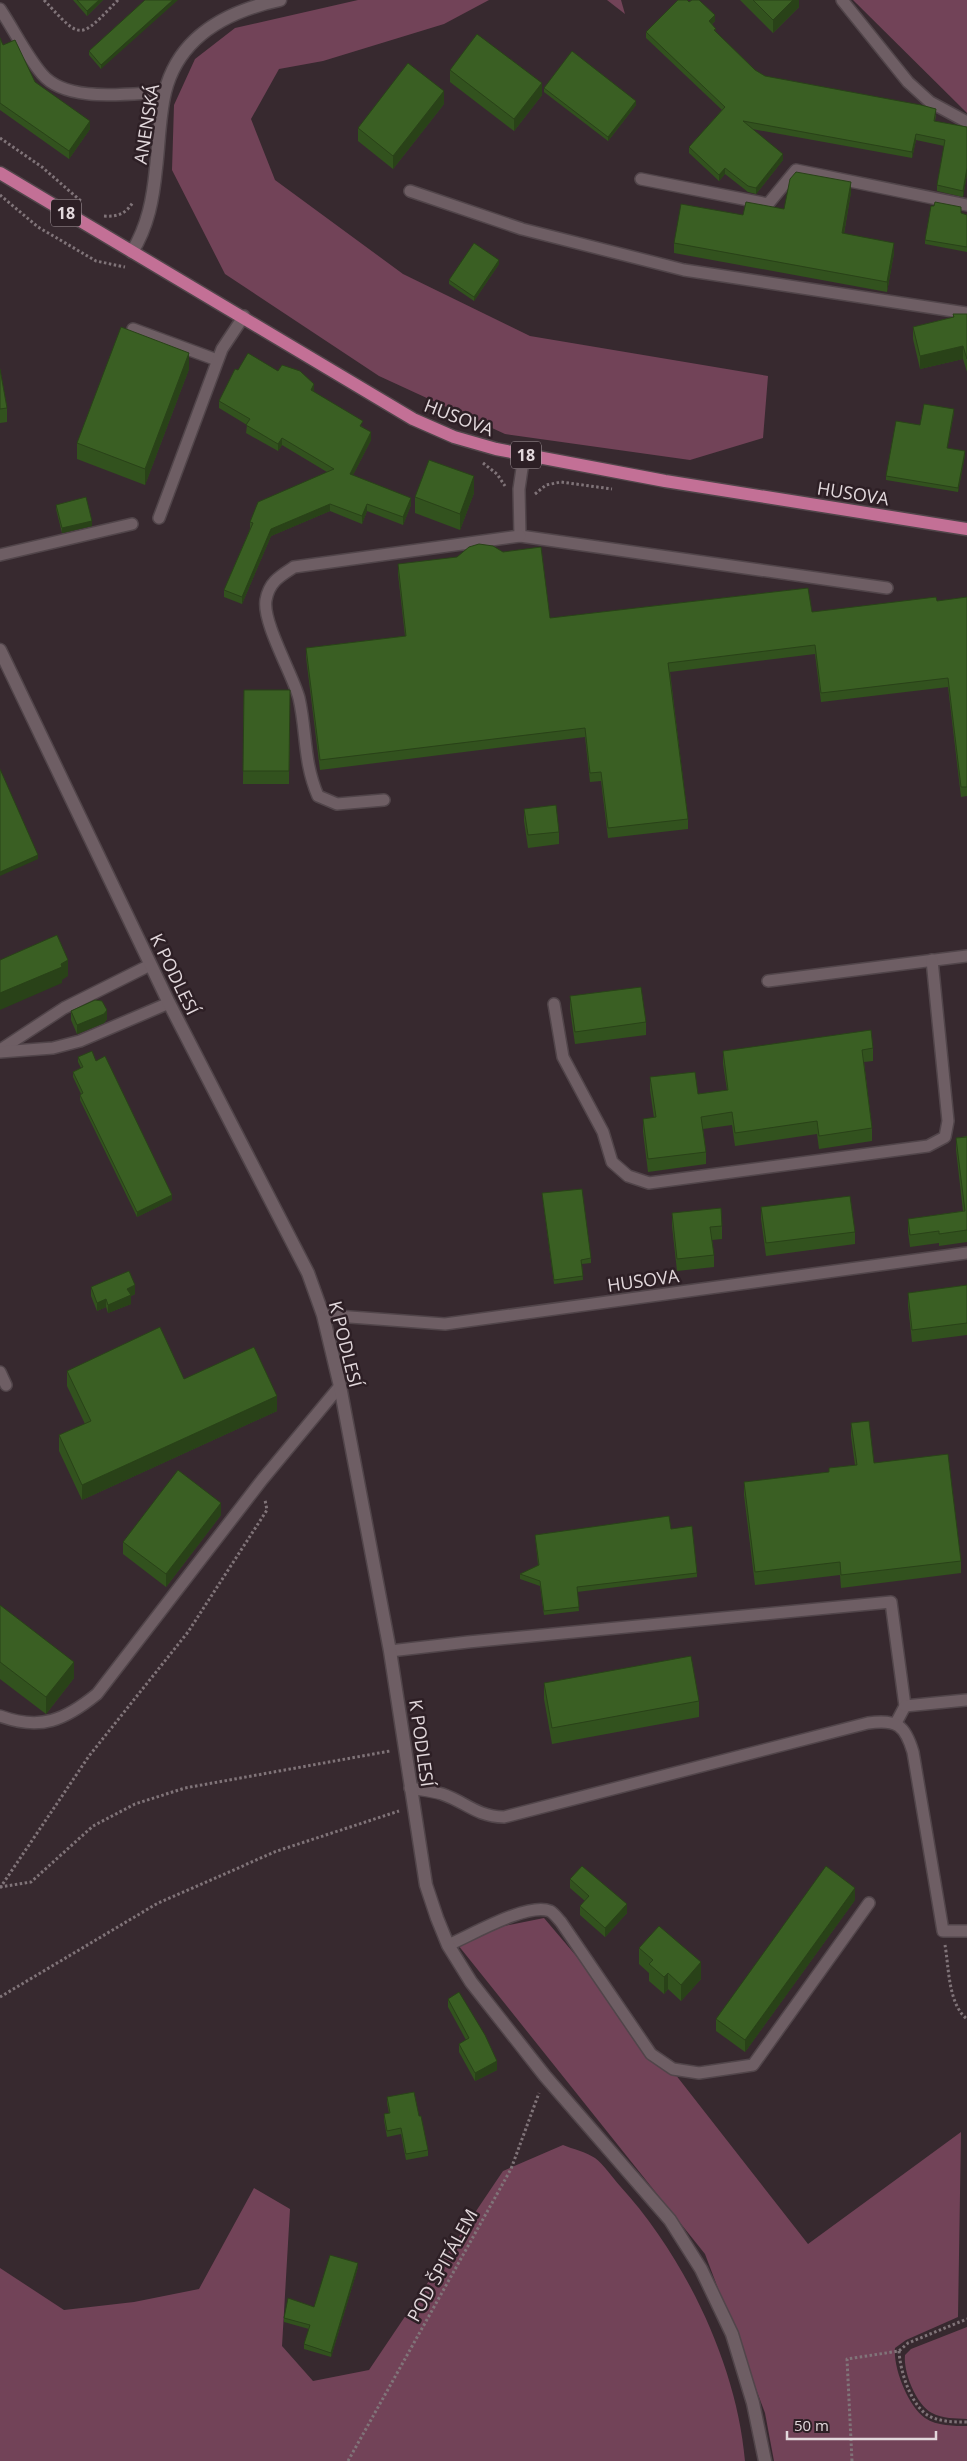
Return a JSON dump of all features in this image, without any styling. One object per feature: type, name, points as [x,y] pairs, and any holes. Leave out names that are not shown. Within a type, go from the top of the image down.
[{"type":"main road","name":"HUSOVA","points":[[0,173],[244,316],[413,419],[454,437],[524,455],[665,481],[967,529]]},
{"type":"street","name":"ANENSKÁ","points":[[132,252],[143,234],[153,198],[165,92],[177,63],[191,42],[207,28],[232,14],[280,0]]},
{"type":"street","name":"K PODLESÍ","points":[[0,650],[168,1002],[308,1274],[323,1315],[340,1386],[390,1651],[426,1885],[448,1946],[470,1982],[545,2076],[670,2220],[701,2269],[732,2334],[753,2403],[765,2461]]},
{"type":"lane","points":[[842,0],[908,82],[930,102],[967,122]]},
{"type":"lane","points":[[0,9],[43,76],[61,89],[84,94],[165,92]]},
{"type":"lane","points":[[641,179],[768,204],[796,170],[967,205]]},
{"type":"lane","points":[[410,191],[522,229],[684,270],[967,314]]},
{"type":"lane","points":[[159,518],[222,349],[244,316]]},
{"type":"lane","points":[[133,330],[218,360]]},
{"type":"lane","points":[[520,536],[519,489],[524,455]]},
{"type":"lane","points":[[0,556],[132,524]]},
{"type":"lane","points":[[384,800],[337,804],[318,796],[309,776],[299,698],[271,628],[266,602],[273,581],[294,566],[520,536],[887,588]]},
{"type":"lane","points":[[768,981],[967,956]]},
{"type":"lane","points":[[554,1004],[563,1057],[603,1132],[612,1162],[628,1176],[649,1182],[928,1146],[945,1137],[948,1121],[932,960]]},
{"type":"lane","points":[[0,1051],[64,1008],[150,965]]},
{"type":"lane","points":[[0,1051],[53,1048],[80,1041],[168,1002]]},
{"type":"lane","name":"HUSOVA","points":[[323,1315],[445,1324],[967,1254]]},
{"type":"lane","points":[[0,1372],[6,1385]]},
{"type":"lane","points":[[0,1716],[17,1722],[36,1724],[54,1721],[76,1711],[97,1694],[262,1480],[340,1386]]},
{"type":"lane","points":[[390,1651],[891,1602],[905,1706],[896,1723]]},
{"type":"lane","points":[[905,1706],[966,1700]]},
{"type":"lane","points":[[410,1788],[442,1794],[473,1811],[490,1816],[504,1817],[868,1723],[883,1721],[896,1723],[908,1735],[913,1752],[943,1931],[967,1931]]},
{"type":"lane","points":[[448,1946],[522,1912],[535,1909],[550,1911],[561,1922],[651,2054],[673,2069],[699,2073],[753,2065],[868,1903]]},
{"type":"path","points":[[44,0],[70,28],[79,31],[90,29],[118,0]]},
{"type":"path","points":[[0,138],[42,167],[84,203]]},
{"type":"path","points":[[99,216],[115,217],[128,210],[135,200]]},
{"type":"path","points":[[0,1887],[90,1756],[188,1632],[267,1510],[262,1480]]},
{"type":"path","points":[[0,1887],[31,1882],[93,1826],[135,1804],[185,1788],[405,1748]]},
{"type":"path","points":[[0,1997],[158,1903],[277,1850],[413,1806]]},
{"type":"path","points":[[943,1931],[954,2000],[962,2015],[967,2019]]},
{"type":"path","name":"POD ŠPITÁLEM","points":[[348,2461],[511,2169],[545,2076]]},
{"type":"path","points":[[852,2461],[846,2359],[899,2352],[908,2343],[967,2319]]},
{"type":"path","points":[[899,2352],[900,2367],[910,2393],[928,2416],[949,2422],[967,2422]]},
{"type":"shaded area","points":[[358,0],[489,0],[444,24],[323,61],[279,69],[251,119],[275,180],[403,274],[530,336],[768,376],[763,438],[690,460],[505,434],[379,376],[225,274],[172,170],[174,105],[195,59],[235,28]]},
{"type":"shaded area","points":[[607,0],[621,0],[625,14]]},
{"type":"shaded area","points":[[853,0],[967,0],[967,113]]},
{"type":"shaded area","points":[[544,1918],[661,2056],[808,2244],[961,2132],[958,2317],[906,2340],[895,2348],[895,2356],[896,2366],[903,2386],[913,2405],[925,2418],[935,2423],[967,2426],[967,2461],[774,2461],[765,2413],[705,2254],[458,1945],[494,1928]]},
{"type":"shaded area","points":[[563,2145],[584,2152],[602,2164],[644,2214],[666,2245],[686,2279],[704,2314],[731,2388],[740,2425],[745,2461],[0,2461],[0,2268],[64,2310],[134,2302],[199,2289],[254,2188],[290,2209],[282,2346],[313,2381],[369,2370],[503,2171]]},
{"type":"shaded area","points":[[967,2327],[967,2419],[940,2416],[926,2409],[916,2395],[908,2378],[905,2355],[911,2349]]},
{"type":"building","points":[[77,0],[99,0],[87,11]]},
{"type":"building","points":[[145,0],[173,0],[101,65],[89,51]]},
{"type":"building","points":[[678,0],[687,0],[689,2],[699,0],[715,15],[709,21],[716,29],[714,30],[755,70],[765,76],[921,105],[936,109],[934,121],[967,127],[967,168],[963,191],[937,185],[945,140],[916,134],[912,152],[743,121],[783,154],[756,188],[748,186],[725,168],[719,175],[689,147],[725,107],[646,32]]},
{"type":"building","points":[[753,0],[793,0],[773,20]]},
{"type":"building","points":[[477,34],[542,83],[514,119],[450,70]]},
{"type":"building","points":[[0,38],[3,45],[15,40],[35,82],[90,121],[69,151],[0,103]]},
{"type":"building","points":[[572,51],[636,101],[608,137],[544,88]]},
{"type":"building","points":[[408,63],[444,91],[393,156],[358,128]]},
{"type":"building","points":[[796,172],[851,182],[842,233],[894,243],[887,282],[674,243],[681,204],[743,215],[746,202],[784,209],[790,179]]},
{"type":"building","points":[[935,202],[961,207],[961,213],[967,215],[967,247],[925,240],[931,206],[934,206]]},
{"type":"building","points":[[474,243],[499,260],[474,297],[449,280]]},
{"type":"building","points":[[953,314],[967,314],[967,359],[963,346],[920,356],[913,327],[954,317]]},
{"type":"building","points":[[121,327],[189,353],[145,469],[77,443]]},
{"type":"building","points":[[248,353],[278,371],[282,365],[300,371],[314,384],[311,390],[363,421],[360,426],[371,432],[350,474],[411,498],[403,517],[367,504],[362,516],[330,504],[271,529],[242,597],[224,590],[253,523],[250,522],[258,502],[334,469],[282,438],[278,444],[246,425],[250,419],[219,401],[235,369],[238,370]]},
{"type":"building","points":[[0,369],[7,408],[0,409]]},
{"type":"building","points":[[924,404],[954,409],[947,448],[965,451],[958,488],[886,476],[896,421],[920,425]]},
{"type":"building","points":[[429,460],[474,476],[460,514],[415,497]]},
{"type":"building","points":[[86,497],[92,521],[62,528],[56,505]]},
{"type":"building","points":[[479,544],[493,546],[503,552],[541,547],[550,618],[808,588],[812,612],[936,597],[937,601],[967,597],[967,787],[961,787],[948,678],[821,693],[815,645],[668,663],[688,819],[608,828],[601,772],[590,773],[585,728],[320,760],[306,648],[406,636],[398,564],[457,557],[469,547]]},
{"type":"building","points":[[244,690],[290,690],[289,771],[243,771]]},
{"type":"building","points":[[0,769],[38,855],[0,872]]},
{"type":"building","points":[[556,805],[559,832],[528,835],[524,809]]},
{"type":"building","points":[[57,935],[68,960],[61,964],[62,967],[0,993],[0,960]]},
{"type":"building","points":[[641,987],[646,1022],[575,1032],[570,996]]},
{"type":"building","points":[[95,1000],[102,1001],[107,1010],[104,1014],[77,1025],[71,1011]]},
{"type":"building","points":[[871,1030],[873,1048],[862,1050],[872,1128],[819,1136],[817,1121],[735,1133],[732,1112],[701,1117],[706,1152],[648,1159],[643,1119],[656,1117],[650,1077],[695,1072],[698,1094],[728,1090],[723,1051]]},
{"type":"building","points":[[92,1051],[96,1061],[105,1056],[172,1195],[137,1212],[80,1095],[83,1093],[73,1072],[83,1067],[78,1057]]},
{"type":"building","points":[[967,1137],[967,1230],[939,1234],[939,1231],[910,1235],[908,1219],[965,1211],[956,1138]]},
{"type":"building","points":[[582,1189],[591,1258],[581,1260],[583,1276],[554,1280],[542,1193]]},
{"type":"building","points":[[850,1196],[855,1232],[766,1243],[761,1207]]},
{"type":"building","points":[[721,1208],[722,1226],[710,1227],[714,1255],[677,1259],[672,1213]]},
{"type":"building","points":[[129,1271],[135,1285],[127,1289],[131,1295],[108,1305],[106,1299],[97,1303],[91,1287]]},
{"type":"building","points":[[967,1285],[967,1323],[912,1330],[908,1293]]},
{"type":"building","points":[[160,1327],[184,1379],[254,1347],[277,1396],[82,1485],[59,1435],[91,1421],[67,1371]]},
{"type":"building","points":[[869,1421],[874,1463],[948,1454],[961,1561],[841,1575],[840,1562],[755,1572],[744,1482],[829,1472],[829,1468],[857,1465],[851,1423]]},
{"type":"building","points":[[178,1470],[221,1503],[166,1574],[123,1542]]},
{"type":"building","points":[[669,1516],[671,1529],[692,1526],[697,1573],[577,1587],[579,1607],[544,1611],[540,1581],[520,1574],[539,1565],[535,1535]]},
{"type":"building","points":[[0,1605],[74,1662],[46,1697],[0,1662]]},
{"type":"building","points":[[691,1656],[699,1701],[552,1728],[544,1683]]},
{"type":"building","points":[[582,1866],[627,1904],[605,1928],[580,1906],[589,1896],[570,1879]]},
{"type":"building","points":[[826,1866],[855,1888],[745,2040],[716,2019]]},
{"type":"building","points":[[659,1926],[701,1962],[681,1985],[668,1973],[664,1977],[649,1964],[653,1960],[639,1948]]},
{"type":"building","points":[[459,1992],[485,2035],[497,2061],[475,2073],[459,2044],[469,2038],[448,1999]]},
{"type":"building","points":[[414,2092],[428,2150],[406,2154],[401,2128],[387,2131],[384,2114],[390,2113],[387,2097]]},
{"type":"building","points":[[330,2255],[358,2263],[331,2353],[304,2344],[310,2325],[284,2318],[288,2298],[314,2307]]}]
